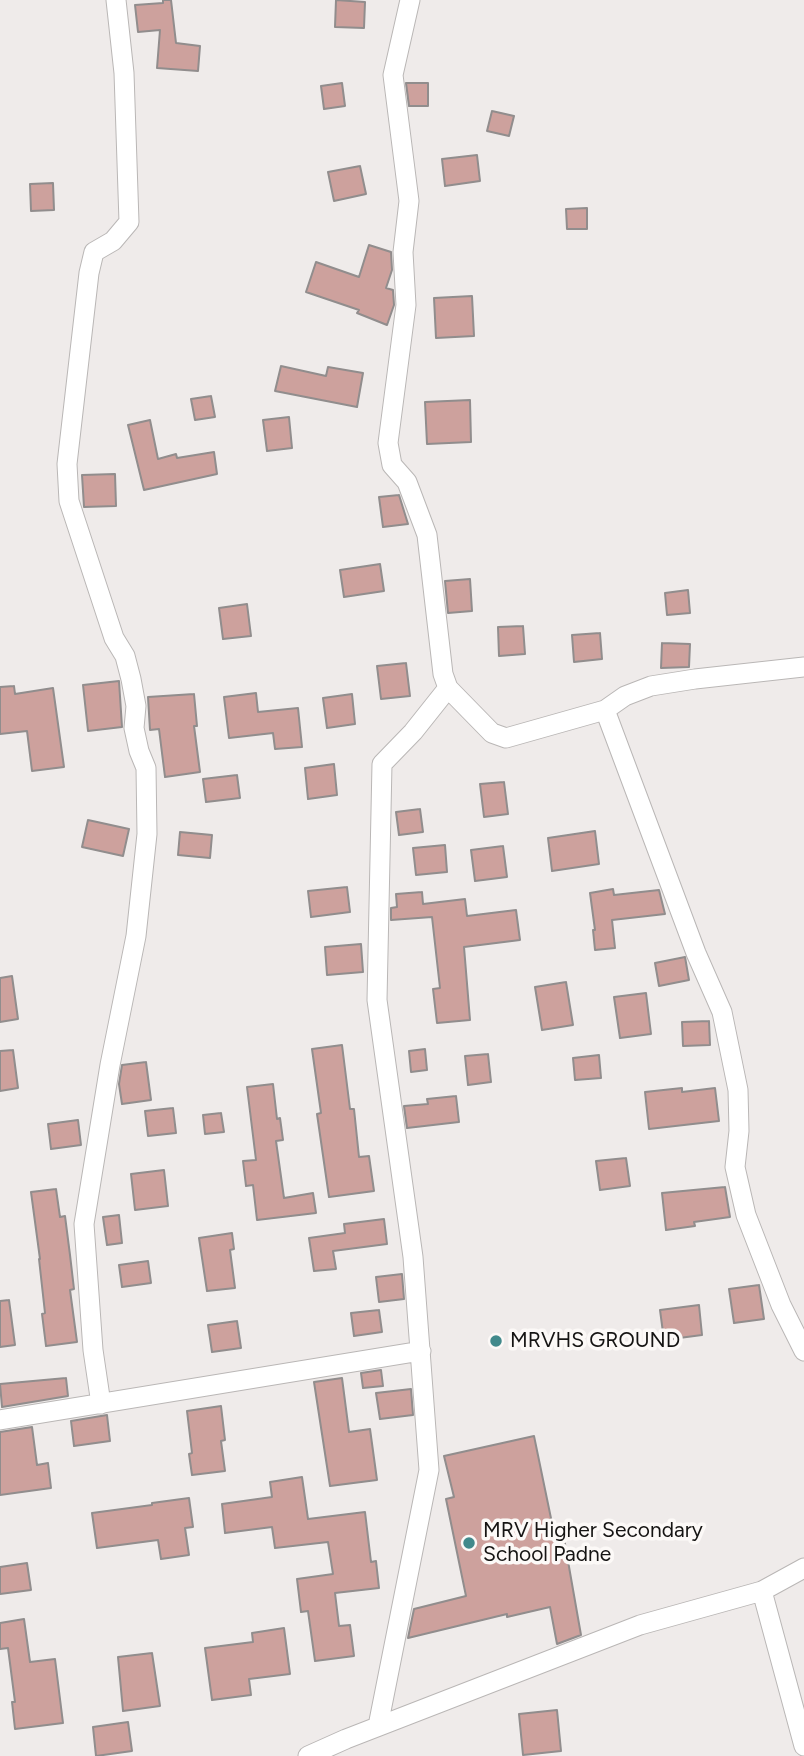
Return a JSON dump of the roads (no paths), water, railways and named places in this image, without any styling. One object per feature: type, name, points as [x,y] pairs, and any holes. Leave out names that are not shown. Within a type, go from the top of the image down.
[{"type":"street","points":[[101,1404],[93,1350],[84,1224],[110,1066],[136,936],[147,834],[146,768],[134,728],[136,706],[131,679],[125,656],[114,638],[69,501],[67,464],[91,262],[94,252],[113,241],[129,222],[124,73],[116,0]]},
{"type":"street","points":[[410,0],[393,75],[409,201],[403,252],[406,305],[388,443],[392,465],[407,482],[427,535],[443,674],[448,688],[492,733],[506,738],[605,710],[625,696],[651,686],[804,667]]},
{"type":"street","points":[[379,1726],[429,1470],[414,1257],[377,1000],[382,764],[413,732],[448,688]]},
{"type":"street","points":[[605,710],[696,953],[722,1012],[738,1090],[739,1131],[735,1167],[746,1215],[781,1305],[804,1351]]},
{"type":"street","points":[[0,1420],[421,1351]]},
{"type":"street","points":[[308,1756],[349,1747],[379,1726],[640,1625],[762,1591],[804,1568]]},
{"type":"street","points":[[762,1591],[804,1746]]},
{"type":"place","name":"MRVHS GROUND","points":[[496,1341]]},
{"type":"place","name":"MRV Higher Secondary School Padne","points":[[469,1543]]}]
